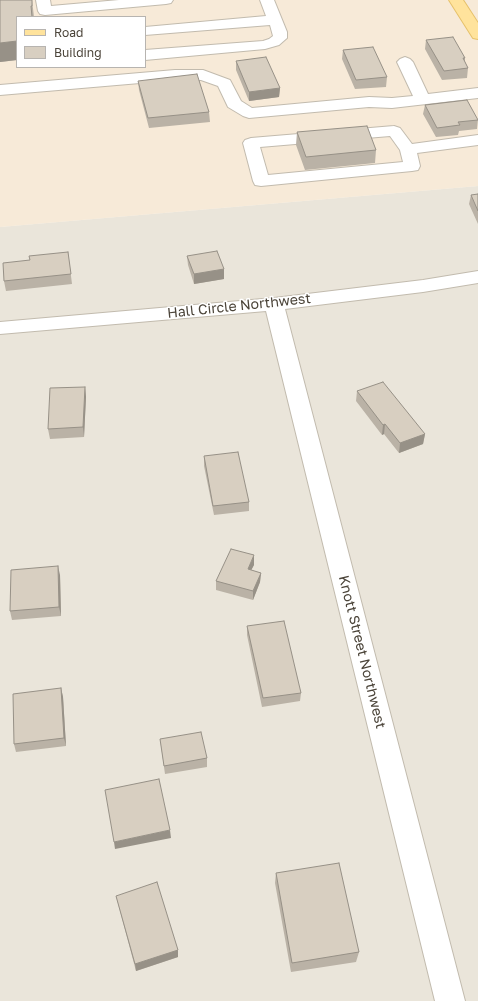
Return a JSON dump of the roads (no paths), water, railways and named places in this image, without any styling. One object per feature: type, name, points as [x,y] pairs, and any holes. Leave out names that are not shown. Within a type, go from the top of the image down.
[{"type":"main road","points":[[456,0],[478,36]]},
{"type":"street","points":[[45,9],[166,0]]},
{"type":"street","points":[[146,55],[265,45],[274,42],[280,38],[280,32],[266,0]]},
{"type":"street","points":[[146,31],[275,20]]},
{"type":"street","points":[[405,62],[423,100]]},
{"type":"street","points":[[0,90],[167,76],[203,75],[225,83],[234,104],[249,113],[369,102],[392,103],[478,93]]},
{"type":"street","points":[[394,131],[408,149],[412,166],[261,181],[251,144],[394,131]]},
{"type":"street","points":[[408,149],[478,140]]},
{"type":"street","name":"Hall Circle Northwest","points":[[0,328],[274,304],[423,286],[478,277]]},
{"type":"street","name":"Knott Street Northwest","points":[[274,304],[450,1001]]}]
